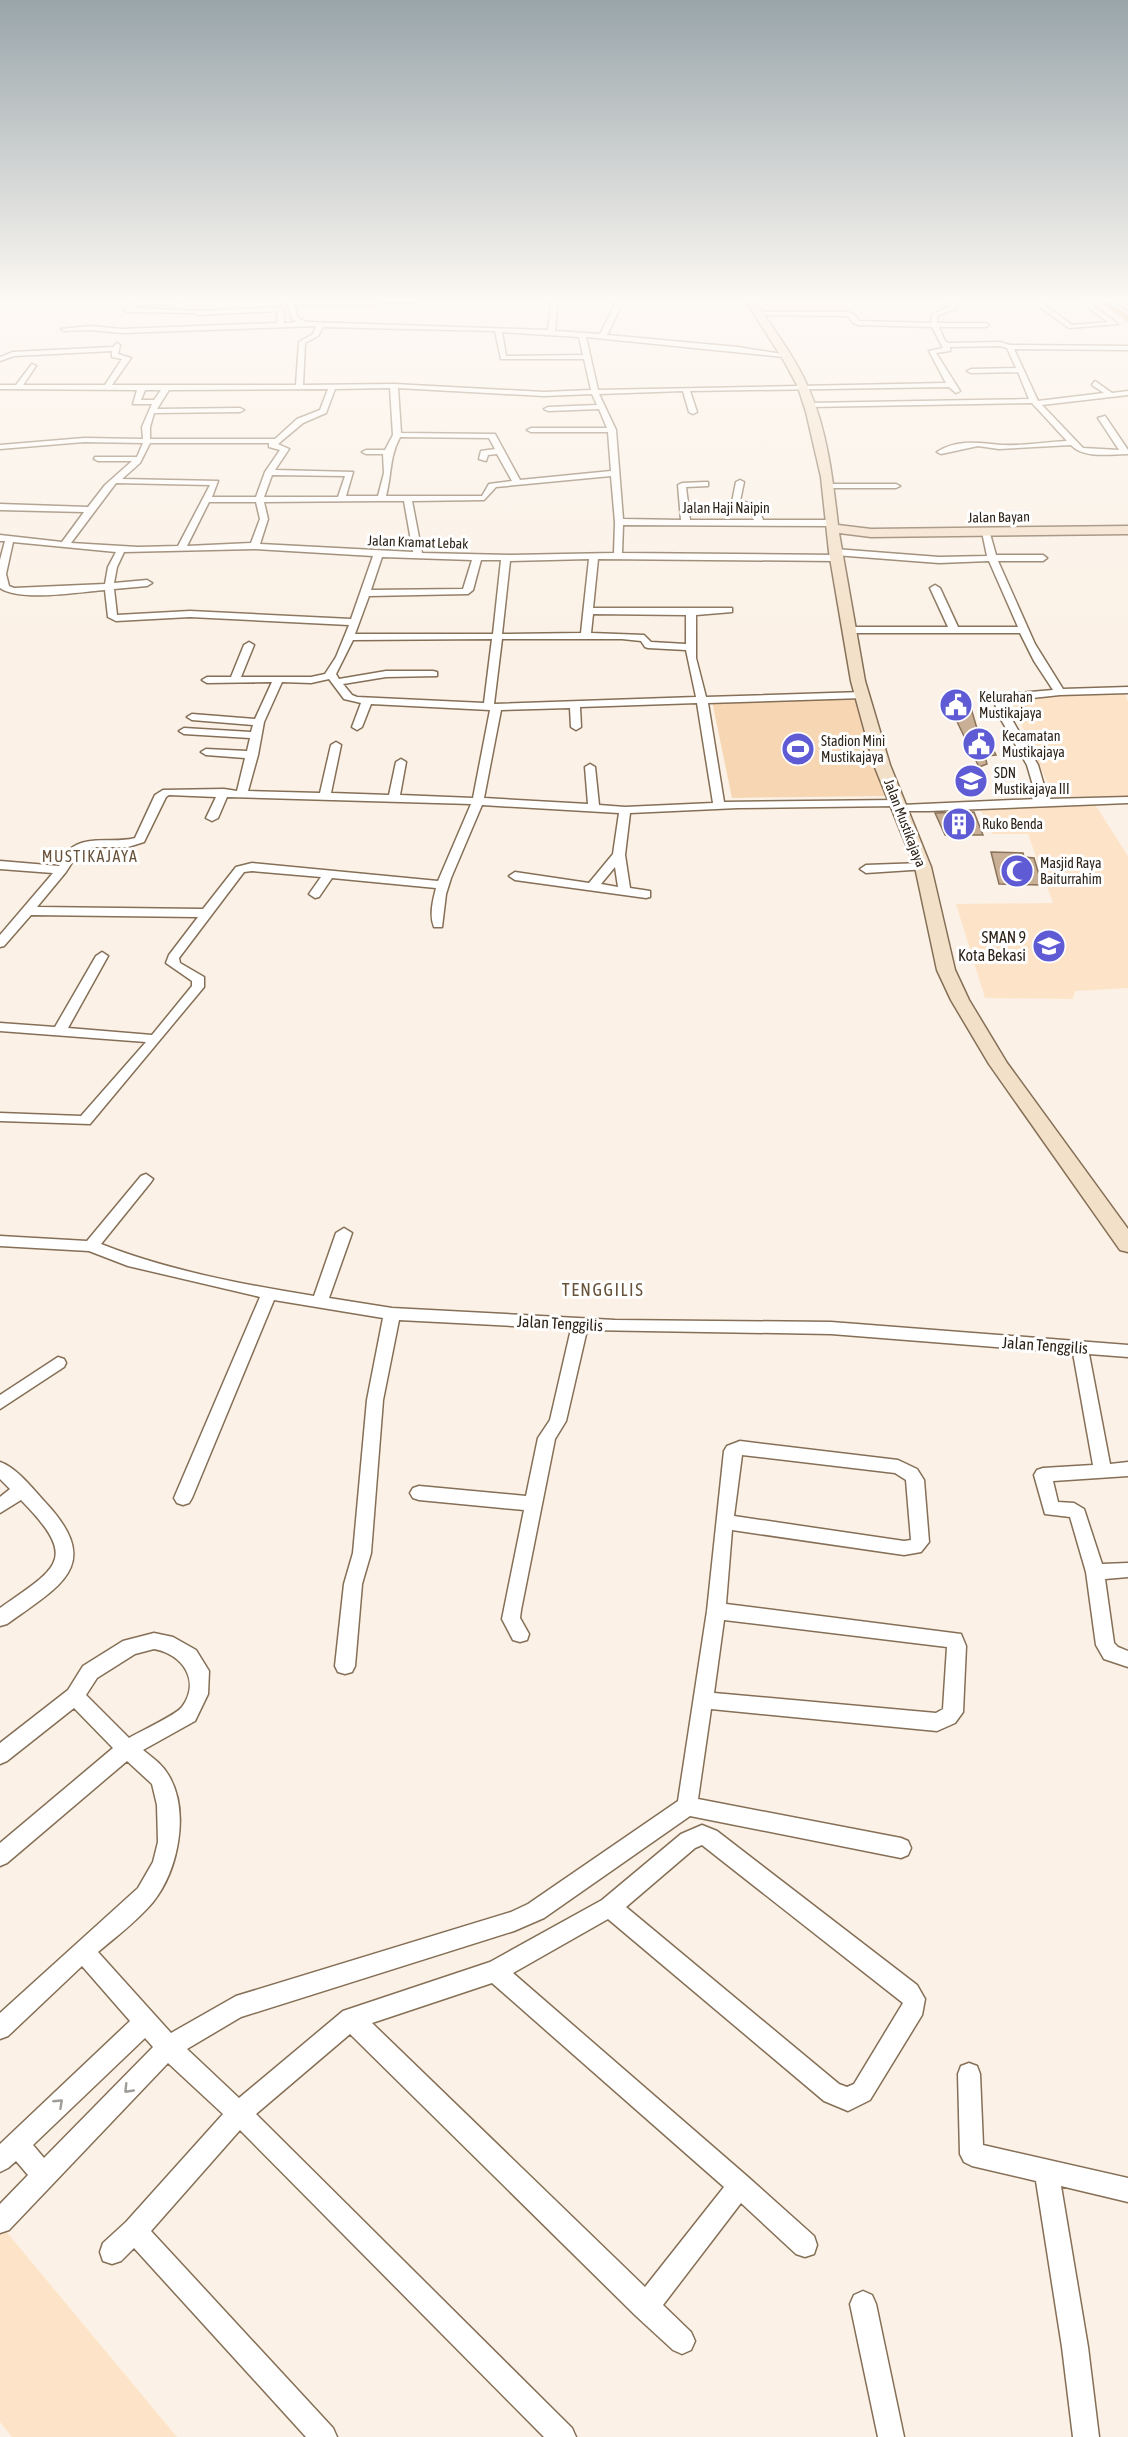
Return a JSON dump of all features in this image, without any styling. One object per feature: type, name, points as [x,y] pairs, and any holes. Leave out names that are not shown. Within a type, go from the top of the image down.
[{"type":"main road","name":"Jalan Mustikajaya","points":[[810,411],[828,486],[835,552],[848,630],[863,695],[882,765],[923,867],[946,970],[960,1000],[998,1064],[1128,1245]]},
{"type":"main road","name":"Jalan Bayan","points":[[833,526],[871,534]]},
{"type":"main road","name":"Jalan Bayan","points":[[835,552],[850,538],[871,534],[1128,530]]},
{"type":"street","points":[[65,545],[114,481],[145,450],[147,441],[145,436],[151,411],[175,411]]},
{"type":"street","points":[[255,546],[264,519],[260,499],[269,472],[285,449],[272,446],[300,422],[323,411]]},
{"type":"street","points":[[381,500],[388,472],[388,452],[397,435],[396,411]]},
{"type":"street","points":[[602,411],[612,430],[619,522],[618,555]]},
{"type":"street","points":[[1043,411],[1085,452],[1126,452]]},
{"type":"street","points":[[1102,418],[1126,452]]},
{"type":"street","points":[[531,430],[612,430]]},
{"type":"street","points":[[397,435],[492,436],[517,483]]},
{"type":"street","points":[[0,447],[147,441],[276,441]]},
{"type":"street","points":[[941,452],[965,445],[991,443],[999,447],[1074,443]]},
{"type":"street","points":[[483,459],[484,453],[500,451]]},
{"type":"street","points":[[366,452],[388,452]]},
{"type":"street","points":[[99,459],[138,459]]},
{"type":"street","points":[[269,472],[350,474],[341,500]]},
{"type":"street","points":[[207,500],[484,498],[492,486],[614,473]]},
{"type":"street","points":[[114,481],[215,483],[181,549]]},
{"type":"street","points":[[740,482],[736,502],[754,507],[759,522]]},
{"type":"street","points":[[686,522],[682,485],[705,484]]},
{"type":"street","points":[[828,486],[896,486]]},
{"type":"street","points":[[408,500],[418,555]]},
{"type":"street","points":[[0,507],[93,510]]},
{"type":"street","name":"Jalan Haji Naipin","points":[[619,522],[759,522],[833,526]]},
{"type":"street","points":[[986,532],[992,558],[1030,646],[1040,666],[1060,692]]},
{"type":"street","name":"Jalan Kramat Lebak","points":[[0,538],[121,550],[255,546],[378,554],[506,558],[835,552],[922,559],[1043,558]]},
{"type":"street","points":[[10,538],[1,574],[5,588],[13,592],[147,583]]},
{"type":"street","points":[[121,550],[110,569],[113,617],[116,618],[190,614],[356,622]]},
{"type":"street","points":[[335,678],[347,637],[356,622],[378,554]]},
{"type":"street","points":[[365,593],[465,592],[468,590],[477,557]]},
{"type":"street","points":[[586,636],[594,557]]},
{"type":"street","points":[[438,924],[437,907],[444,885],[478,801],[492,707],[506,558]]},
{"type":"street","points":[[935,588],[955,631]]},
{"type":"street","points":[[588,610],[692,612],[729,610]]},
{"type":"street","points":[[692,612],[691,658],[702,700],[719,805]]},
{"type":"street","points":[[848,630],[1025,630]]},
{"type":"street","points":[[347,637],[497,635],[642,637],[648,645],[691,647]]},
{"type":"street","points":[[235,680],[249,645]]},
{"type":"street","points":[[207,680],[433,674]]},
{"type":"street","points":[[335,678],[351,699],[492,707],[863,695]]},
{"type":"street","points":[[242,793],[259,722],[278,679]]},
{"type":"street","points":[[1043,802],[1035,768],[998,700],[1006,696],[1128,690]]},
{"type":"street","points":[[357,727],[367,701]]},
{"type":"street","points":[[575,705],[576,727]]},
{"type":"street","points":[[192,717],[259,722]]},
{"type":"street","points":[[184,731],[257,735]]},
{"type":"street","points":[[325,795],[336,745]]},
{"type":"street","points":[[206,752],[252,755]]},
{"type":"street","points":[[394,798],[401,762]]},
{"type":"street","points":[[590,767],[594,809]]},
{"type":"street","points":[[212,818],[224,792]]},
{"type":"street","points":[[2,939],[62,870],[74,851],[84,846],[128,844],[140,840],[164,793],[325,795],[625,810],[719,805],[899,805],[1128,800]]},
{"type":"street","points":[[625,810],[619,855],[625,892]]},
{"type":"street","points":[[592,887],[619,855]]},
{"type":"street","points":[[0,865],[62,870]]},
{"type":"street","points":[[866,869],[923,867]]},
{"type":"street","points":[[0,1117],[85,1121],[198,987],[200,980],[194,974],[176,967],[172,963],[172,958],[237,872],[245,868],[444,885]]},
{"type":"street","points":[[315,894],[328,874]]},
{"type":"street","points":[[515,876],[646,894]]},
{"type":"street","points":[[29,910],[207,913]]},
{"type":"street","points":[[59,1032],[102,957]]},
{"type":"street","points":[[0,1027],[156,1039]]},
{"type":"street","points":[[91,1246],[146,1179]]},
{"type":"street","points":[[320,1302],[344,1233]]},
{"type":"street","name":"Jalan Tenggilis","points":[[0,1241],[91,1246],[128,1261],[269,1294],[392,1314],[580,1324],[831,1328],[1128,1351]]},
{"type":"street","points":[[183,1498],[269,1294]]},
{"type":"street","points":[[345,1666],[353,1584],[362,1553],[375,1400],[392,1314]]},
{"type":"street","points":[[520,1634],[511,1619],[512,1610],[547,1438],[558,1421],[580,1324]]},
{"type":"street","points":[[1080,1348],[1102,1469]]},
{"type":"street","points":[[0,1403],[58,1363]]},
{"type":"street","points":[[687,1806],[716,1611],[724,1522],[734,1451],[749,1448],[898,1467],[907,1471],[914,1476],[915,1480],[920,1542],[915,1547],[904,1548],[724,1522]]},
{"type":"street","points":[[0,1469],[60,1532],[65,1552],[62,1565],[54,1579],[0,1618]]},
{"type":"street","points":[[1128,1469],[1102,1469],[1043,1475],[1051,1509],[1074,1510],[1078,1514],[1095,1572],[1105,1645],[1111,1653],[1128,1659]]},
{"type":"street","points":[[0,1506],[22,1490]]},
{"type":"street","points":[[419,1492],[534,1504]]},
{"type":"street","points":[[1095,1572],[1128,1570]]},
{"type":"street","points":[[703,1700],[937,1722],[948,1717],[952,1712],[957,1646],[954,1640],[716,1611]]},
{"type":"street","points":[[0,1755],[75,1696],[90,1671],[130,1647],[154,1641],[166,1642],[189,1656],[199,1671],[198,1694],[188,1715],[126,1749],[0,1857]]},
{"type":"street","points":[[0,2028],[83,1951],[132,1910],[157,1880],[166,1859],[170,1837],[167,1800],[162,1784],[155,1773],[126,1749],[75,1696]]},
{"type":"street","points":[[0,2221],[168,2047],[236,2007],[514,1921],[536,1911],[687,1806],[901,1848]]},
{"type":"street","points":[[112,2252],[135,2231],[239,2113],[351,2019],[495,1971],[610,1907],[688,1841],[702,1836],[710,1838],[909,1993],[914,1999],[914,2007],[862,2092],[848,2099],[832,2093],[610,1907]]},
{"type":"street","points":[[83,1951],[168,2047],[239,2113],[563,2437]]},
{"type":"street","points":[[495,1971],[740,2185],[805,2245]]},
{"type":"street","points":[[351,2019],[682,2341]]},
{"type":"street","points":[[0,2160],[146,2022]]},
{"type":"street","points":[[969,2074],[972,2154],[1128,2190]]},
{"type":"street","points":[[17,2144],[44,2176]]},
{"type":"street","points":[[1047,2173],[1075,2348],[1086,2437]]},
{"type":"street","points":[[645,2307],[740,2185]]},
{"type":"street","points":[[135,2231],[324,2437]]},
{"type":"street","points":[[863,2304],[891,2437]]},
{"type":"shaded area","points":[[1125,694],[1128,701],[1128,796],[1054,797],[1009,697]]},
{"type":"shaded area","name":"Stadion Mini Mustikajaya","points":[[859,699],[891,796],[732,798],[712,701]]},
{"type":"shaded area","name":"SMAN 9 Kota Bekasi","points":[[1094,803],[1128,856],[1128,988],[1075,991],[1073,999],[985,998],[956,904],[1053,903],[1028,834],[992,834],[980,808]]},
{"type":"shaded area","points":[[0,2224],[177,2437],[12,2437],[0,2422]]},
{"type":"building","points":[[968,698],[978,732],[984,731],[996,755],[985,756],[987,764],[979,767],[946,699]]},
{"type":"building","name":"Ruko Benda","points":[[974,812],[983,835],[945,835],[935,813]]},
{"type":"building","name":"Masjid Raya Baiturrahim","points":[[991,852],[1023,853],[1024,857],[1034,858],[1042,885],[999,884]]},
{"type":"place","name":"Kelurahan Mustikajaya","points":[[956,705]]},
{"type":"place","name":"Kecamatan Mustikajaya","points":[[979,744]]},
{"type":"place","name":"Stadion Mini Mustikajaya","points":[[798,749]]},
{"type":"place","name":"SDN Mustikajaya III","points":[[971,781]]},
{"type":"place","name":"Ruko Benda","points":[[959,824]]},
{"type":"place","name":"Masjid Raya Baiturrahim","points":[[1017,871]]},
{"type":"place","name":"SMAN 9 Kota Bekasi","points":[[1049,946]]},
{"type":"district","name":"MUSTIKAJAYA","points":[[90,856]]},
{"type":"district","name":"TENGGILIS","points":[[603,1289]]}]
